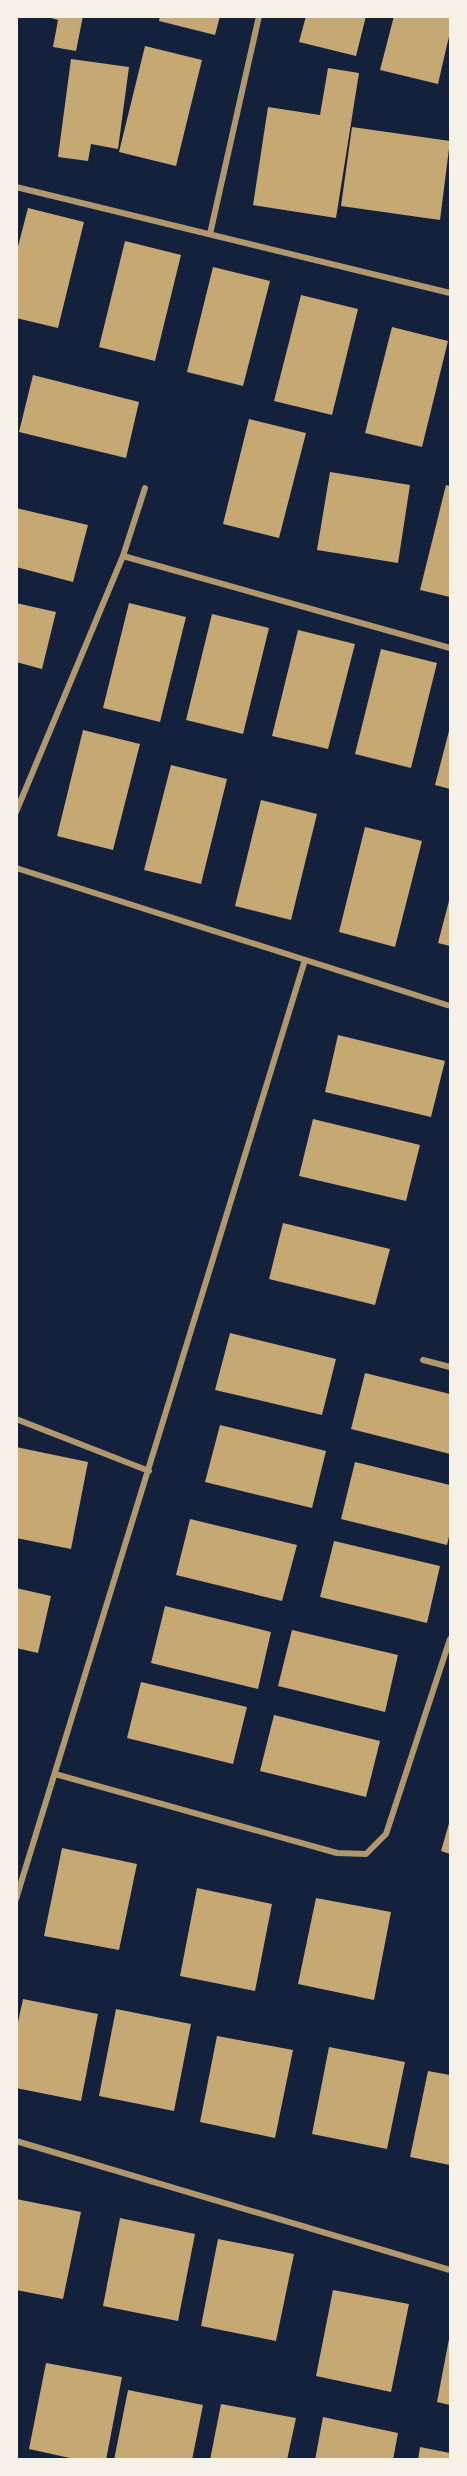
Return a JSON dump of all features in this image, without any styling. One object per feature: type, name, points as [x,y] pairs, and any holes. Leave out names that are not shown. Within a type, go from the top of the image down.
[{"type":"street","points":[[210,234],[259,16]]},
{"type":"street","points":[[16,187],[450,293]]},
{"type":"street","points":[[16,812],[123,556],[146,488]]},
{"type":"street","points":[[123,556],[450,648]]},
{"type":"street","points":[[16,868],[450,1006]]},
{"type":"street","points":[[16,1899],[305,960]]},
{"type":"street","points":[[423,1360],[450,1367]]},
{"type":"street","points":[[16,1419],[148,1471]]},
{"type":"street","points":[[55,1774],[337,1853],[366,1854],[386,1834],[450,1639]]},
{"type":"street","points":[[16,2140],[450,2270]]},
{"type":"building","points":[[45,16],[83,16],[76,51],[53,47],[58,20]]},
{"type":"building","points":[[160,16],[220,16],[215,35],[159,21]]},
{"type":"building","points":[[306,16],[366,16],[356,56],[299,42]]},
{"type":"building","points":[[394,16],[450,16],[450,32],[438,84],[380,70]]},
{"type":"building","points":[[145,46],[202,60],[176,166],[119,152]]},
{"type":"building","points":[[71,59],[129,67],[118,149],[91,144],[88,161],[58,157]]},
{"type":"building","points":[[328,68],[359,73],[336,218],[253,205],[268,107],[320,115]]},
{"type":"building","points":[[352,127],[450,141],[440,220],[341,206]]},
{"type":"building","points":[[28,208],[84,222],[58,328],[16,318],[16,254]]},
{"type":"building","points":[[125,241],[181,255],[155,361],[99,347]]},
{"type":"building","points":[[213,267],[270,281],[243,386],[187,372]]},
{"type":"building","points":[[301,295],[358,309],[332,415],[274,401]]},
{"type":"building","points":[[392,327],[448,341],[422,447],[365,433]]},
{"type":"building","points":[[33,375],[139,402],[126,458],[19,432]]},
{"type":"building","points":[[249,419],[306,433],[279,538],[223,524]]},
{"type":"building","points":[[330,472],[410,485],[398,563],[317,550]]},
{"type":"building","points":[[446,485],[450,486],[450,597],[420,590]]},
{"type":"building","points":[[16,508],[88,525],[73,582],[16,567]]},
{"type":"building","points":[[16,603],[56,612],[42,669],[16,662]]},
{"type":"building","points":[[129,603],[186,617],[160,722],[103,708]]},
{"type":"building","points":[[212,614],[269,628],[243,734],[186,720]]},
{"type":"building","points":[[298,630],[355,644],[328,749],[272,736]]},
{"type":"building","points":[[381,649],[437,663],[411,768],[355,754]]},
{"type":"building","points":[[450,727],[450,789],[435,785]]},
{"type":"building","points":[[83,730],[140,744],[113,850],[57,836]]},
{"type":"building","points":[[171,765],[227,779],[201,884],[144,870]]},
{"type":"building","points":[[261,800],[317,814],[291,920],[235,906]]},
{"type":"building","points":[[365,827],[422,841],[395,947],[339,932]]},
{"type":"building","points":[[450,897],[450,946],[438,943]]},
{"type":"building","points":[[338,1035],[445,1061],[431,1117],[325,1092]]},
{"type":"building","points":[[313,1119],[420,1145],[406,1201],[299,1176]]},
{"type":"building","points":[[283,1223],[390,1249],[375,1305],[269,1279]]},
{"type":"building","points":[[230,1333],[336,1359],[322,1415],[215,1390]]},
{"type":"building","points":[[365,1373],[450,1394],[450,1454],[351,1429]]},
{"type":"building","points":[[220,1425],[326,1451],[312,1508],[205,1482]]},
{"type":"building","points":[[16,1447],[88,1462],[71,1549],[16,1538]]},
{"type":"building","points":[[355,1462],[450,1485],[450,1532],[447,1545],[341,1519]]},
{"type":"building","points":[[190,1519],[297,1545],[282,1601],[176,1575]]},
{"type":"building","points":[[334,1541],[440,1566],[427,1623],[320,1597]]},
{"type":"building","points":[[16,1588],[51,1596],[38,1653],[16,1648]]},
{"type":"building","points":[[165,1606],[271,1632],[258,1689],[151,1663]]},
{"type":"building","points":[[292,1630],[398,1655],[385,1712],[278,1686]]},
{"type":"building","points":[[141,1682],[247,1707],[233,1764],[127,1738]]},
{"type":"building","points":[[274,1715],[380,1741],[366,1797],[260,1771]]},
{"type":"building","points":[[450,1820],[450,1854],[441,1851]]},
{"type":"building","points":[[62,1848],[137,1864],[119,1950],[44,1936]]},
{"type":"building","points":[[197,1888],[272,1904],[255,1991],[180,1976]]},
{"type":"building","points":[[316,1898],[391,1912],[374,2000],[298,1984]]},
{"type":"building","points":[[23,1999],[98,2014],[81,2101],[16,2088],[16,2031]]},
{"type":"building","points":[[116,2009],[191,2024],[174,2111],[99,2096]]},
{"type":"building","points":[[217,2036],[293,2050],[275,2138],[200,2122]]},
{"type":"building","points":[[329,2047],[405,2062],[387,2149],[312,2134]]},
{"type":"building","points":[[428,2071],[450,2075],[450,2165],[410,2157]]},
{"type":"building","points":[[16,2199],[81,2212],[63,2299],[16,2290]]},
{"type":"building","points":[[120,2218],[195,2234],[178,2321],[103,2306]]},
{"type":"building","points":[[218,2239],[294,2254],[276,2341],[201,2326]]},
{"type":"building","points":[[333,2290],[409,2304],[391,2392],[316,2376]]},
{"type":"building","points":[[450,2339],[450,2405],[437,2402]]},
{"type":"building","points":[[46,2363],[122,2377],[106,2460],[79,2460],[29,2449]]},
{"type":"building","points":[[128,2390],[203,2405],[192,2460],[114,2460]]},
{"type":"building","points":[[221,2404],[296,2418],[287,2460],[210,2460]]},
{"type":"building","points":[[323,2417],[398,2433],[393,2460],[315,2460]]},
{"type":"building","points":[[420,2447],[450,2453],[450,2460],[418,2460]]}]
